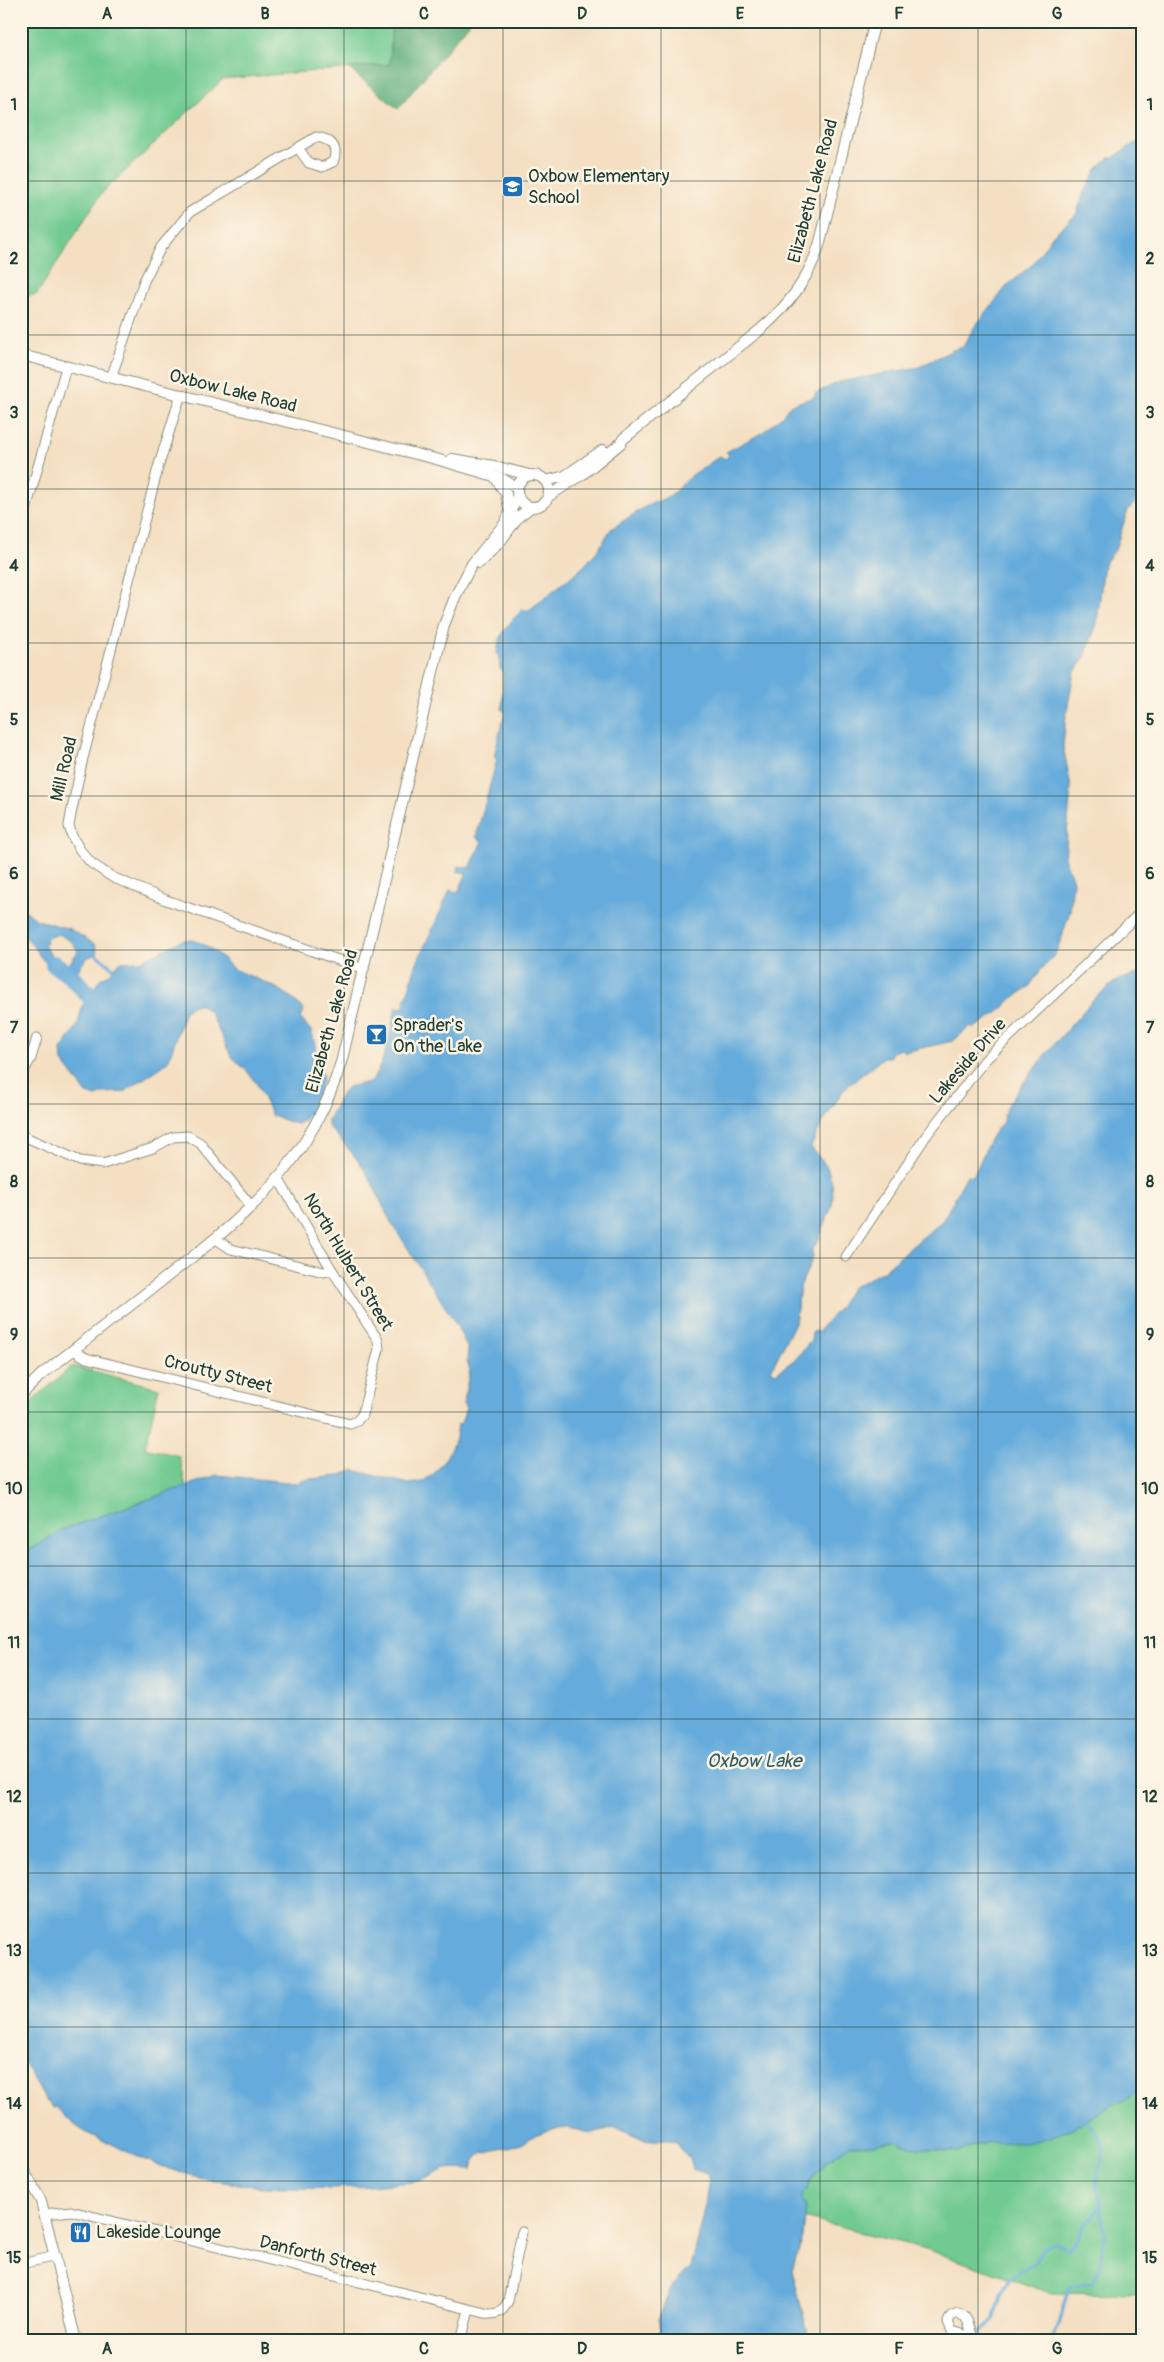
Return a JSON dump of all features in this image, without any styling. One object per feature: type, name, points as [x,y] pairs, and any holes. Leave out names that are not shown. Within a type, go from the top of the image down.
[{"type":"street","name":"Elizabeth Lake Road","points":[[549,496],[583,474],[621,443],[623,439],[772,321],[803,284],[822,233],[875,21]]},
{"type":"street","points":[[111,378],[144,281],[161,247],[190,212],[298,148]]},
{"type":"street","name":"Oxbow Lake Road","points":[[21,356],[436,458],[495,476],[517,492]]},
{"type":"street","points":[[21,527],[66,367]]},
{"type":"street","name":"Mill Road","points":[[181,394],[158,468],[83,758],[69,826],[72,836],[80,850],[91,863],[112,877],[166,900],[364,969]]},
{"type":"street","name":"Elizabeth Lake Road","points":[[546,481],[564,476],[618,440],[623,439]]},
{"type":"street","name":"Oxbow Lake Road","points":[[436,458],[478,462],[529,475]]},
{"type":"street","points":[[529,475],[539,476],[546,481],[549,488],[549,496],[541,505],[531,507],[522,502],[517,492],[521,480],[529,475]]},
{"type":"street","points":[[495,476],[506,494],[510,513]]},
{"type":"street","name":"Elizabeth Lake Road","points":[[21,1395],[41,1375],[216,1239],[279,1180],[304,1144],[330,1094],[341,1061],[441,635],[455,596],[472,567],[510,513],[517,492]]},
{"type":"street","name":"Elizabeth Lake Road","points":[[472,567],[477,566],[493,550],[518,517],[531,507]]},
{"type":"street","name":"Lakeside Drive","points":[[846,1257],[926,1136],[985,1060],[1143,910]]},
{"type":"street","points":[[21,1076],[31,1058],[37,1038]]},
{"type":"street","points":[[21,1135],[80,1161],[103,1164],[153,1148],[173,1137],[188,1136],[200,1143],[252,1207]]},
{"type":"street","name":"North Hulbert Street","points":[[279,1180],[379,1345],[362,1415],[357,1421]]},
{"type":"street","points":[[216,1239],[231,1249],[324,1272],[332,1270]]},
{"type":"street","name":"Croutty Street","points":[[74,1350],[86,1358],[350,1424],[357,1421]]},
{"type":"street","points":[[21,2166],[35,2188],[45,2214],[76,2341]]},
{"type":"street","name":"Danforth Street","points":[[45,2214],[71,2211],[469,2310],[496,2314],[506,2306],[514,2277],[516,2254],[522,2232]]},
{"type":"street","points":[[21,2264],[56,2256]]},
{"type":"street","points":[[461,2341],[469,2310]]},
{"type":"green space","points":[[21,21],[392,21],[390,65],[223,79],[101,194],[37,294],[21,297]]},
{"type":"green space","points":[[392,21],[471,21],[398,109],[348,68],[390,64]]},
{"type":"green space","points":[[72,1366],[159,1388],[145,1448],[179,1456],[186,1487],[62,1530],[21,1556],[21,1411]]},
{"type":"green space","points":[[1143,2025],[1143,2294],[1050,2293],[926,2249],[771,2210],[822,2120]]},
{"type":"water","name":"Oxbow Lake","points":[[1143,142],[1143,485],[1139,488],[1134,504],[1128,510],[1115,550],[1104,564],[1097,623],[1085,657],[1074,673],[1066,716],[1063,746],[1071,787],[1065,859],[1073,881],[1070,910],[1062,937],[1054,957],[1040,971],[1029,987],[1013,998],[999,1012],[974,1028],[971,1026],[953,1041],[904,1052],[902,1049],[892,1052],[890,1057],[884,1057],[844,1089],[821,1125],[811,1147],[827,1167],[832,1182],[832,1206],[818,1241],[812,1250],[813,1257],[800,1287],[795,1323],[771,1370],[776,1373],[794,1360],[811,1341],[812,1333],[815,1331],[820,1333],[820,1329],[839,1308],[851,1288],[883,1271],[943,1220],[967,1175],[973,1176],[977,1169],[993,1134],[1003,1122],[1009,1103],[1043,1057],[1095,998],[1116,981],[1143,972],[1141,2087],[1129,2098],[1113,2104],[1069,2130],[1026,2143],[991,2142],[966,2148],[959,2152],[916,2148],[896,2141],[880,2142],[875,2145],[850,2145],[826,2162],[814,2176],[807,2190],[801,2195],[806,2206],[803,2238],[792,2270],[810,2341],[657,2341],[660,2329],[658,2320],[671,2288],[691,2267],[703,2219],[709,2178],[708,2174],[692,2169],[689,2158],[676,2143],[663,2139],[643,2140],[615,2127],[592,2133],[567,2128],[550,2130],[535,2135],[522,2144],[481,2153],[474,2162],[472,2169],[447,2169],[430,2177],[412,2182],[375,2186],[299,2188],[223,2182],[186,2174],[150,2162],[94,2137],[78,2128],[56,2107],[53,2108],[50,2102],[46,2101],[21,2057],[21,1556],[61,1530],[217,1475],[298,1483],[301,1480],[339,1476],[353,1470],[409,1484],[422,1482],[436,1472],[447,1456],[456,1438],[458,1424],[461,1424],[466,1408],[463,1403],[470,1370],[467,1362],[468,1349],[456,1324],[393,1226],[367,1173],[328,1126],[328,1120],[342,1093],[348,1087],[372,1081],[377,1072],[387,1045],[396,1007],[403,1008],[416,965],[450,890],[458,892],[466,875],[466,873],[457,871],[459,866],[470,868],[482,841],[476,837],[497,759],[494,757],[505,711],[502,710],[503,672],[500,669],[499,655],[497,654],[502,635],[522,610],[529,610],[583,567],[598,550],[611,529],[654,501],[657,502],[671,495],[691,476],[720,456],[725,459],[729,455],[726,452],[762,433],[783,415],[790,405],[814,397],[816,393],[839,382],[919,367],[963,347],[973,329],[1007,286],[1033,264],[1053,235],[1076,215],[1084,192],[1098,168],[1110,157],[1111,159],[1135,143]]},
{"type":"water","points":[[21,907],[37,920],[70,929],[96,945],[97,954],[89,957],[82,964],[72,979],[62,975],[48,965],[21,933]],"holes":[[[59,934],[72,942],[78,951],[68,966],[58,963],[44,946],[47,938]]]},
{"type":"water","points":[[183,940],[195,941],[206,946],[216,952],[232,968],[281,990],[304,1011],[300,1018],[312,1032],[323,1078],[312,1112],[303,1121],[296,1124],[272,1116],[257,1084],[247,1071],[231,1056],[210,1012],[201,1005],[191,1006],[185,1011],[169,1059],[164,1065],[124,1092],[102,1093],[96,1097],[87,1094],[62,1061],[61,1050],[78,1025],[82,1007],[101,978],[108,975],[120,962],[140,961]]},
{"type":"waterway","points":[[97,955],[113,968]]},
{"type":"waterway","points":[[54,964],[72,977],[105,1013]]},
{"type":"waterway","points":[[1049,2341],[1060,2322],[1070,2287],[1094,2283],[1100,2264],[1104,2233],[1096,2182],[1102,2160],[1103,2147],[1100,2137],[1086,2121]]},
{"type":"waterway","points":[[978,2336],[995,2318],[1001,2295],[1010,2278],[1035,2263],[1042,2248],[1050,2243],[1055,2242],[1069,2249],[1073,2246],[1081,2231],[1100,2208]]},
{"type":"place","name":"Oxbow Elementary School","points":[[512,186]]},
{"type":"place","name":"Sprader's On the Lake","points":[[377,1035]]},
{"type":"place","name":"Lakeside Lounge","points":[[80,2232]]}]
